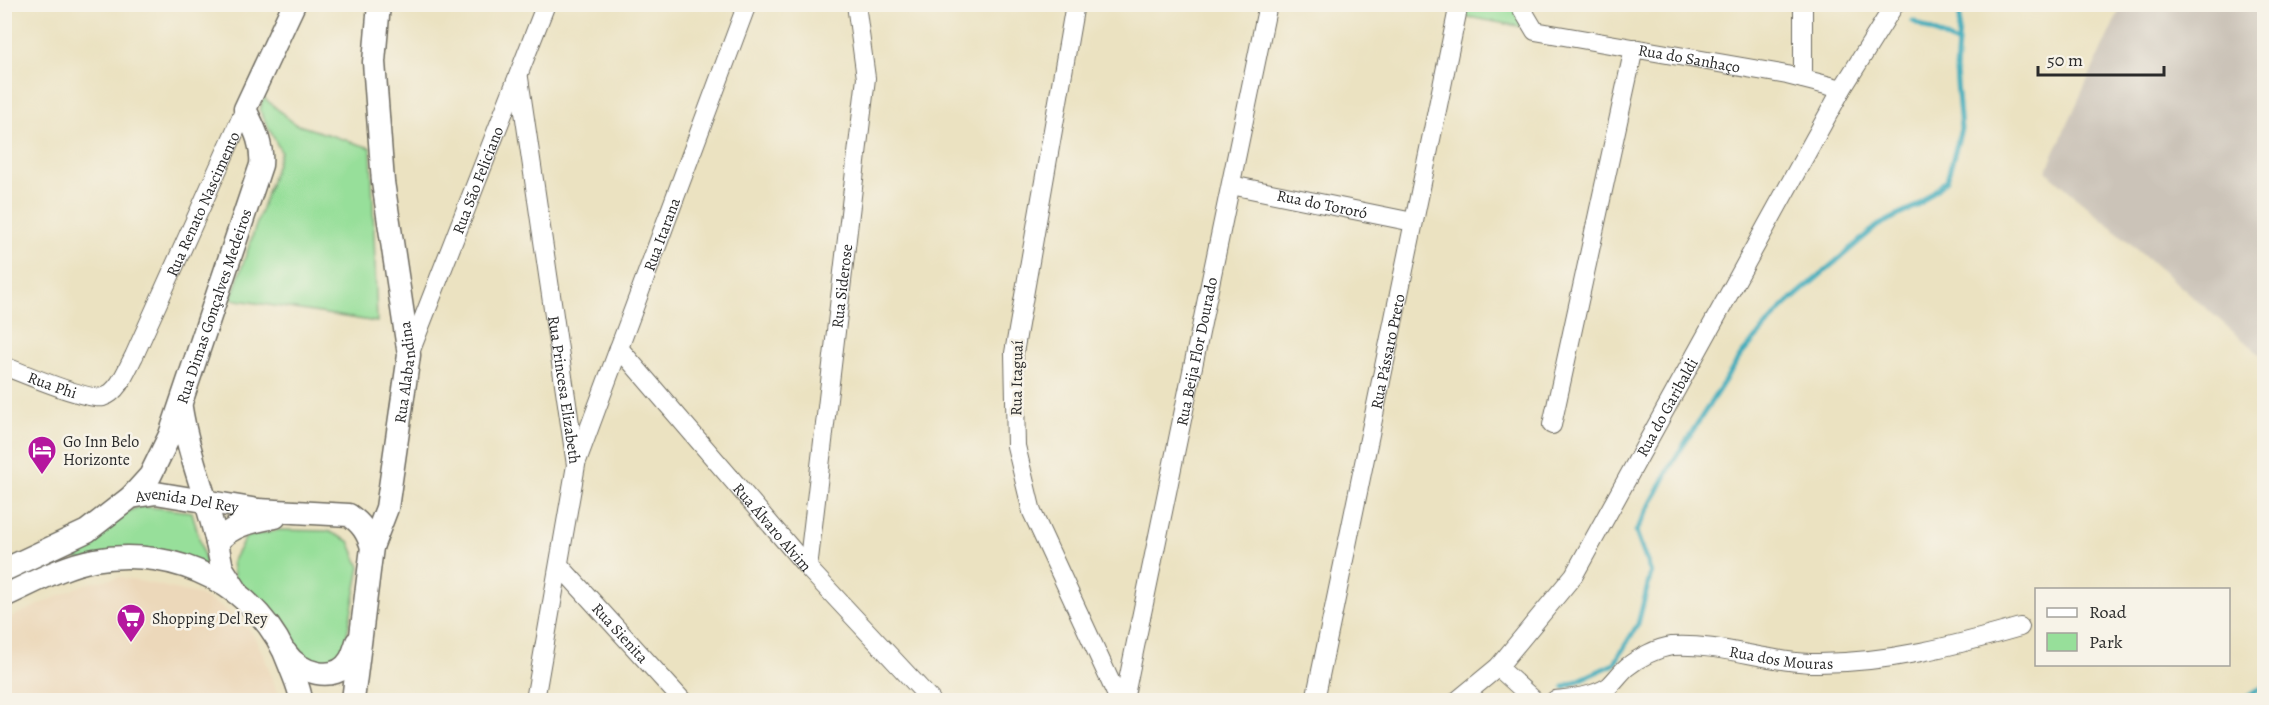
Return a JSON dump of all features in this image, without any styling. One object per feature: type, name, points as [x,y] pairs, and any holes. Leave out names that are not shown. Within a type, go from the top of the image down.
[{"type":"street","name":"Rua Renato Nascimento","points":[[103,397],[114,390],[134,356],[294,4]]},
{"type":"street","name":"Rua Alabandina","points":[[353,700],[372,548],[387,508],[409,355],[383,182],[374,62],[379,4]]},
{"type":"street","name":"Rua São Feliciano","points":[[409,355],[546,4]]},
{"type":"street","name":"Rua Itarana","points":[[576,465],[747,4]]},
{"type":"street","name":"Rua Siderose","points":[[808,568],[867,78],[855,4]]},
{"type":"street","name":"Rua Itaguaí","points":[[1075,4],[1014,353],[1016,446],[1032,512],[1119,700]]},
{"type":"street","name":"Rua Beija Flor Dourado","points":[[1124,700],[1268,4]]},
{"type":"street","name":"Rua Pássaro Preto","points":[[1315,700],[1459,4]]},
{"type":"street","name":"Rua do Sanhaço","points":[[1519,4],[1534,31],[1842,89]]},
{"type":"street","points":[[1803,4],[1803,80]]},
{"type":"street","name":"Rua do Garibaldi","points":[[1458,700],[1498,668],[1574,575],[1842,89],[1895,4]]},
{"type":"street","points":[[1552,425],[1634,48]]},
{"type":"street","name":"Rua Princesa Elizabeth","points":[[519,78],[576,465],[535,700]]},
{"type":"street","name":"Rua Dimas Gonçalves Medeiros","points":[[131,496],[150,476],[163,453],[261,165],[263,152],[260,141],[245,109]]},
{"type":"street","name":"Rua do Tororó","points":[[1230,185],[1413,222]]},
{"type":"street","name":"Rua Álvaro Alvim","points":[[619,348],[808,568],[931,700]]},
{"type":"street","name":"Rua Phi","points":[[4,366],[82,394],[103,397]]},
{"type":"street","points":[[180,404],[192,462],[208,502],[222,568],[239,595]]},
{"type":"street","name":"Avenida Del Rey","points":[[4,570],[87,531],[131,496],[156,493],[288,513],[349,515],[360,523],[372,548]]},
{"type":"street","points":[[217,543],[223,534],[235,528],[288,513]]},
{"type":"street","points":[[4,596],[67,567],[95,560],[123,558],[175,562],[214,579],[239,595],[274,629],[293,663],[304,670],[325,673],[343,668],[350,660],[360,635]]},
{"type":"street","name":"Rua Sienita","points":[[560,566],[682,700]]},
{"type":"street","name":"Rua dos Mouras","points":[[1555,700],[1592,695],[1608,686],[1628,666],[1652,652],[1671,646],[1708,648],[1816,663],[1886,658],[1964,644],[2020,627]]},
{"type":"street","points":[[285,651],[301,700]]},
{"type":"street","points":[[1498,668],[1534,700]]},
{"type":"shaded area","points":[[2122,5],[2264,5],[2264,358],[2046,171]]},
{"type":"shaded area","name":"Shopping Del Rey","points":[[121,577],[197,594],[225,609],[251,631],[264,656],[280,700],[5,700],[5,620],[85,584]]},
{"type":"green space","points":[[1460,5],[1519,5],[1534,29],[1457,15]]},
{"type":"green space","points":[[263,97],[295,124],[371,148],[377,322],[231,299],[281,152],[260,111]]},
{"type":"green space","points":[[141,506],[192,512],[208,571],[75,559],[85,541],[93,534],[112,520]]},
{"type":"green space","points":[[279,530],[328,531],[349,541],[360,567],[343,656],[329,663],[310,660],[235,582],[232,562],[246,537]]},
{"type":"waterway","points":[[1564,687],[1614,664],[1638,624],[1651,573],[1636,532],[1674,460],[1741,355],[1784,306],[1877,226],[1917,206],[1947,180],[1961,129],[1956,71],[1960,12]]},
{"type":"waterway","points":[[1913,21],[1958,44]]},
{"type":"waterway","points":[[2243,700],[2264,686]]},
{"type":"place","name":"Go Inn Belo Horizonte","points":[[42,476]]},
{"type":"place","name":"Shopping Del Rey","points":[[131,644]]}]
